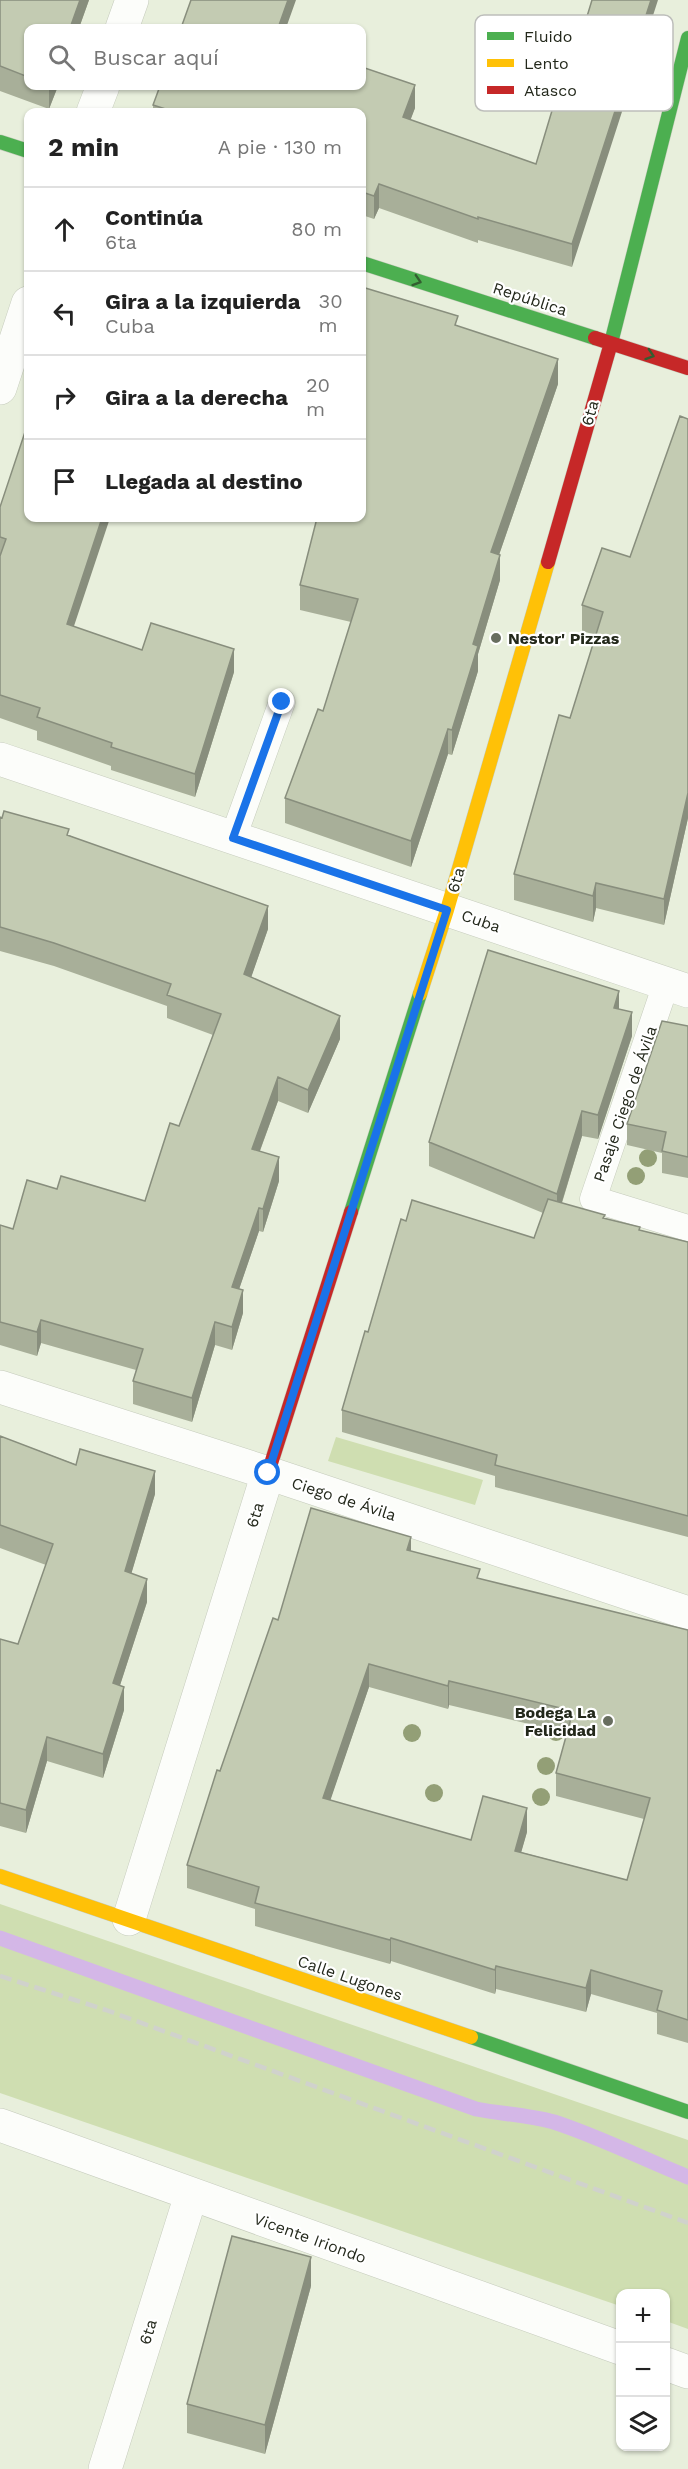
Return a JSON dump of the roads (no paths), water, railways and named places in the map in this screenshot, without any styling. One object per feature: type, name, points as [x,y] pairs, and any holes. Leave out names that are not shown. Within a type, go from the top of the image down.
[{"type":"street","points":[[123,24],[132,0]]},
{"type":"street","name":"6ta","points":[[673,97],[688,38]]},
{"type":"street","points":[[95,108],[101,90]]},
{"type":"street","name":"6ta","points":[[129,1919],[447,910],[611,343],[670,111]]},
{"type":"street","points":[[0,142],[24,150]]},
{"type":"street","name":"República","points":[[366,264],[688,368]]},
{"type":"street","points":[[0,388],[24,315]]},
{"type":"street","name":"Cuba","points":[[0,759],[677,987]]},
{"type":"street","name":"Ciego de Ávila","points":[[0,1387],[268,1473],[688,1613]]},
{"type":"street","name":"Calle Lugones","points":[[0,1876],[688,2112]]},
{"type":"street","name":"Vicente Iriondo","points":[[0,2125],[616,2346]]},
{"type":"street","name":"6ta","points":[[105,2469],[191,2195]]},
{"type":"street","points":[[670,2365],[688,2372]]},
{"type":"lane","points":[[233,838],[282,702]]},
{"type":"lane","name":"Pasaje Ciego de Ávila","points":[[677,987],[593,1199],[688,1228]]},
{"type":"waterway","points":[[0,1938],[476,2109],[554,2122],[688,2177]]},
{"type":"railway","points":[[0,1976],[106,2010],[688,2223]]},
{"type":"place","name":"Nestor' Pizzas","points":[[496,638]]},
{"type":"place","name":"Bodega La Felicidad","points":[[608,1721]]}]
